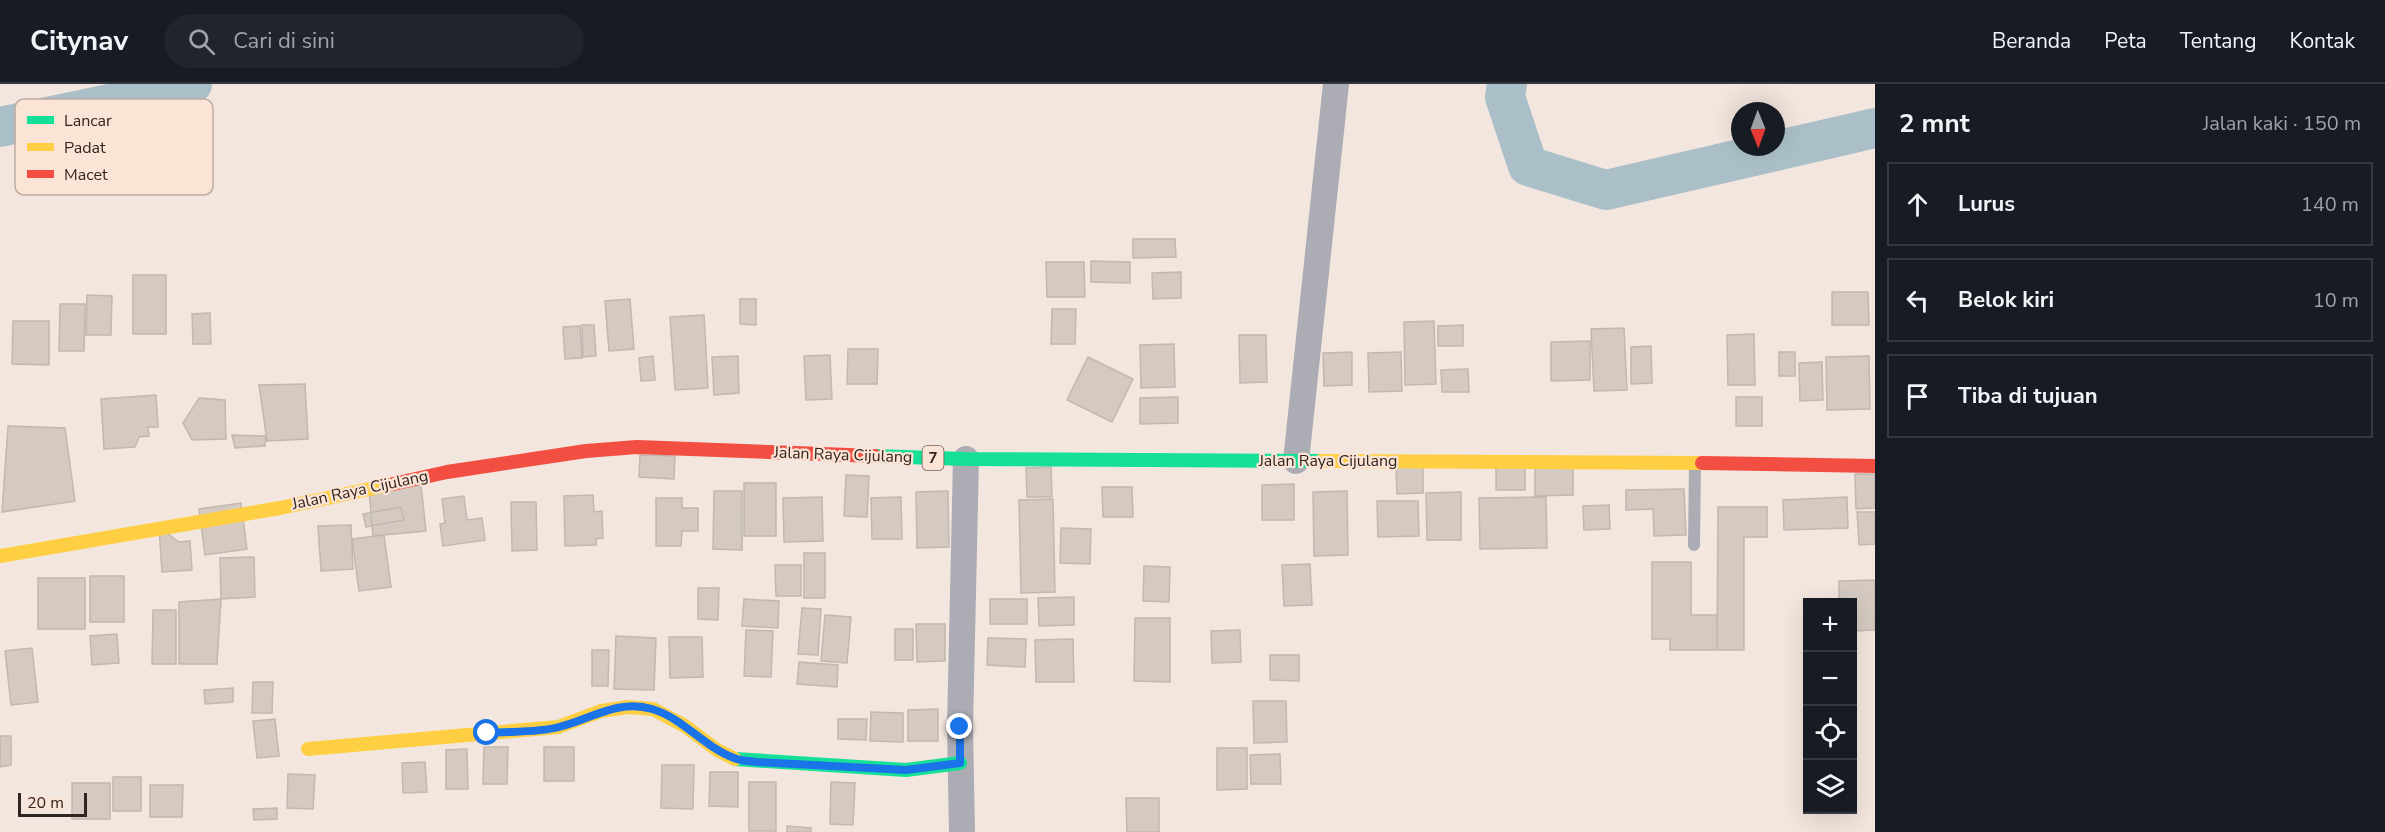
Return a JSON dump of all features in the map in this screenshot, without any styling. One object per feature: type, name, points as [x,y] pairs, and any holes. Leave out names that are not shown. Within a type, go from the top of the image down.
[{"type":"main road","name":"Jalan Raya Cijulang","points":[[0,556],[280,507],[447,472],[586,451],[637,447],[966,459],[1875,466]]},
{"type":"main road","points":[[308,749],[558,728],[601,711],[628,706],[653,710],[685,726],[717,750],[735,759],[906,770],[960,763]]},
{"type":"street","points":[[1296,461],[1336,84]]},
{"type":"street","points":[[962,832],[960,763],[966,459]]},
{"type":"lane","points":[[1695,464],[1695,545]]},
{"type":"building","points":[[1133,239],[1175,239],[1176,257],[1133,258]]},
{"type":"building","points":[[1091,261],[1130,262],[1130,283],[1091,282]]},
{"type":"building","points":[[1046,262],[1084,262],[1085,297],[1047,297]]},
{"type":"building","points":[[1181,272],[1181,298],[1153,299],[1152,273]]},
{"type":"building","points":[[133,275],[166,275],[166,334],[133,334]]},
{"type":"building","points":[[1832,292],[1868,292],[1869,325],[1832,325]]},
{"type":"building","points":[[87,295],[112,296],[111,335],[86,335]]},
{"type":"building","points":[[630,299],[634,349],[609,351],[605,301]]},
{"type":"building","points":[[740,299],[756,299],[756,325],[740,324]]},
{"type":"building","points":[[60,304],[85,304],[84,351],[59,351]]},
{"type":"building","points":[[1052,309],[1076,309],[1075,344],[1051,344]]},
{"type":"building","points":[[210,313],[211,344],[193,344],[192,314]]},
{"type":"building","points":[[704,315],[708,388],[675,390],[670,317]]},
{"type":"building","points":[[13,321],[49,321],[49,365],[12,364]]},
{"type":"building","points":[[1434,321],[1436,384],[1405,385],[1404,322]]},
{"type":"building","points":[[582,325],[594,325],[596,356],[583,357]]},
{"type":"building","points":[[1463,325],[1463,346],[1438,346],[1438,326]]},
{"type":"building","points":[[580,326],[582,358],[565,359],[563,327]]},
{"type":"building","points":[[1624,328],[1627,390],[1594,391],[1591,329]]},
{"type":"building","points":[[1754,334],[1755,385],[1728,385],[1727,335]]},
{"type":"building","points":[[1239,335],[1266,335],[1267,382],[1240,383]]},
{"type":"building","points":[[1590,341],[1590,380],[1551,381],[1551,342]]},
{"type":"building","points":[[1174,344],[1175,387],[1141,388],[1140,345]]},
{"type":"building","points":[[1651,346],[1652,383],[1631,384],[1631,347]]},
{"type":"building","points":[[848,349],[878,349],[877,384],[847,384]]},
{"type":"building","points":[[1352,352],[1352,385],[1324,386],[1323,353]]},
{"type":"building","points":[[1401,352],[1402,391],[1369,392],[1368,353]]},
{"type":"building","points":[[1779,352],[1795,352],[1795,376],[1779,376]]},
{"type":"building","points":[[830,355],[832,399],[806,400],[804,356]]},
{"type":"building","points":[[653,356],[655,380],[641,381],[639,358]]},
{"type":"building","points":[[738,356],[739,393],[714,395],[712,357]]},
{"type":"building","points":[[1869,356],[1870,409],[1827,410],[1826,357]]},
{"type":"building","points":[[1088,357],[1133,379],[1112,422],[1067,400]]},
{"type":"building","points":[[1822,362],[1823,400],[1800,401],[1799,363]]},
{"type":"building","points":[[1468,369],[1469,392],[1442,392],[1441,370]]},
{"type":"building","points":[[305,384],[308,439],[267,441],[259,385]]},
{"type":"building","points":[[156,395],[158,427],[148,427],[149,436],[139,437],[135,447],[104,449],[101,399]]},
{"type":"building","points":[[1178,397],[1178,423],[1140,424],[1140,398]]},
{"type":"building","points":[[1736,397],[1762,397],[1762,426],[1736,426]]},
{"type":"building","points":[[199,398],[225,400],[226,439],[192,440],[183,423]]},
{"type":"building","points":[[8,426],[65,428],[75,501],[2,512]]},
{"type":"building","points":[[232,435],[266,436],[265,446],[235,448]]},
{"type":"building","points":[[640,455],[675,456],[674,479],[639,477]]},
{"type":"building","points":[[1535,466],[1573,466],[1573,495],[1535,496]]},
{"type":"building","points":[[1051,467],[1052,497],[1027,497],[1026,468]]},
{"type":"building","points":[[1423,467],[1423,493],[1397,494],[1396,468]]},
{"type":"building","points":[[1525,467],[1525,490],[1496,490],[1496,468]]},
{"type":"building","points":[[1855,474],[1875,474],[1875,508],[1856,509]]},
{"type":"building","points":[[846,475],[869,476],[867,517],[844,516]]},
{"type":"building","points":[[744,483],[776,483],[776,536],[744,536]]},
{"type":"building","points":[[1294,484],[1294,520],[1262,520],[1262,485]]},
{"type":"building","points":[[421,485],[426,531],[373,536],[369,489]]},
{"type":"building","points":[[1102,487],[1132,487],[1133,517],[1103,517]]},
{"type":"building","points":[[1684,489],[1686,535],[1654,536],[1653,509],[1626,510],[1626,490]]},
{"type":"building","points":[[714,491],[742,491],[742,550],[713,549]]},
{"type":"building","points":[[948,491],[949,547],[917,548],[916,492]]},
{"type":"building","points":[[1347,491],[1348,555],[1314,556],[1313,492]]},
{"type":"building","points":[[1461,492],[1461,540],[1427,540],[1426,493]]},
{"type":"building","points":[[593,495],[594,512],[602,511],[603,538],[596,539],[596,545],[565,546],[564,496]]},
{"type":"building","points":[[464,496],[467,520],[482,518],[485,540],[443,546],[440,524],[445,523],[442,499]]},
{"type":"building","points":[[822,497],[823,541],[784,542],[783,498]]},
{"type":"building","points":[[901,497],[902,539],[872,539],[871,498]]},
{"type":"building","points":[[1546,497],[1547,548],[1480,549],[1479,498]]},
{"type":"building","points":[[1847,497],[1848,528],[1784,530],[1783,500]]},
{"type":"building","points":[[656,498],[682,498],[682,508],[698,508],[698,531],[682,531],[681,546],[656,546]]},
{"type":"building","points":[[1053,499],[1055,592],[1021,593],[1019,500]]},
{"type":"building","points":[[1377,501],[1418,501],[1419,536],[1378,537]]},
{"type":"building","points":[[511,502],[536,502],[537,550],[512,551]]},
{"type":"building","points":[[241,503],[247,549],[205,555],[199,509]]},
{"type":"building","points":[[1609,505],[1610,529],[1584,530],[1583,506]]},
{"type":"building","points":[[401,507],[404,520],[366,527],[363,514]]},
{"type":"building","points":[[1718,507],[1767,507],[1767,537],[1744,537],[1744,650],[1717,650]]},
{"type":"building","points":[[1857,512],[1875,512],[1875,544],[1859,545]]},
{"type":"building","points":[[351,525],[353,569],[321,571],[318,526]]},
{"type":"building","points":[[159,527],[179,542],[190,541],[192,570],[162,572]]},
{"type":"building","points":[[1061,528],[1091,529],[1090,564],[1060,563]]},
{"type":"building","points":[[384,535],[391,587],[359,591],[352,539]]},
{"type":"building","points":[[804,553],[825,553],[825,598],[804,598]]},
{"type":"building","points":[[254,557],[255,597],[221,599],[220,558]]},
{"type":"building","points":[[1652,562],[1691,562],[1691,615],[1717,615],[1717,650],[1670,650],[1670,639],[1652,639]]},
{"type":"building","points":[[1310,564],[1312,605],[1284,606],[1282,565]]},
{"type":"building","points":[[775,565],[801,565],[801,596],[776,596]]},
{"type":"building","points":[[1144,566],[1170,567],[1169,602],[1143,601]]},
{"type":"building","points":[[90,576],[124,576],[124,622],[90,622]]},
{"type":"building","points":[[38,578],[85,578],[85,629],[38,629]]},
{"type":"building","points":[[1875,580],[1875,630],[1857,631],[1857,598],[1839,598],[1839,581]]},
{"type":"building","points":[[698,588],[719,588],[718,620],[698,619]]},
{"type":"building","points":[[1074,597],[1074,625],[1039,626],[1038,598]]},
{"type":"building","points":[[221,599],[217,664],[179,664],[179,602]]},
{"type":"building","points":[[744,599],[779,601],[778,628],[742,626]]},
{"type":"building","points":[[990,599],[1027,599],[1027,624],[990,624]]},
{"type":"building","points":[[802,608],[821,609],[818,655],[798,654]]},
{"type":"building","points":[[153,610],[176,610],[176,664],[152,664]]},
{"type":"building","points":[[825,615],[851,617],[847,663],[821,661]]},
{"type":"building","points":[[1135,618],[1170,618],[1170,682],[1134,681]]},
{"type":"building","points":[[916,624],[945,624],[945,661],[917,662]]},
{"type":"building","points":[[895,629],[913,629],[913,660],[895,660]]},
{"type":"building","points":[[746,630],[773,631],[771,677],[744,676]]},
{"type":"building","points":[[1240,630],[1241,662],[1212,663],[1211,631]]},
{"type":"building","points":[[117,634],[119,663],[92,665],[90,636]]},
{"type":"building","points":[[616,636],[656,638],[654,690],[614,689]]},
{"type":"building","points":[[669,637],[702,637],[703,677],[670,678]]},
{"type":"building","points":[[988,638],[1026,639],[1025,667],[987,665]]},
{"type":"building","points":[[1073,639],[1074,682],[1036,682],[1035,640]]},
{"type":"building","points":[[32,648],[38,702],[11,705],[5,651]]},
{"type":"building","points":[[592,650],[609,650],[608,686],[592,686]]},
{"type":"building","points":[[1270,655],[1299,655],[1299,681],[1270,680]]},
{"type":"building","points":[[799,662],[838,665],[837,687],[797,684]]},
{"type":"building","points":[[253,682],[273,682],[272,713],[252,713]]},
{"type":"building","points":[[233,688],[233,702],[205,704],[204,690]]},
{"type":"building","points":[[1253,701],[1286,701],[1287,742],[1254,743]]},
{"type":"building","points":[[938,709],[938,741],[908,741],[908,710]]},
{"type":"building","points":[[871,712],[903,713],[903,742],[870,741]]},
{"type":"building","points":[[275,719],[279,756],[257,758],[253,721]]},
{"type":"building","points":[[838,719],[867,719],[866,740],[838,739]]},
{"type":"building","points":[[0,736],[11,736],[11,765],[0,767]]},
{"type":"building","points":[[484,747],[508,747],[507,784],[483,784]]},
{"type":"building","points":[[544,747],[574,747],[574,781],[544,781]]},
{"type":"building","points":[[1217,748],[1247,748],[1247,789],[1217,790]]},
{"type":"building","points":[[467,749],[468,789],[446,789],[446,750]]},
{"type":"building","points":[[1280,754],[1281,784],[1251,784],[1250,755]]},
{"type":"building","points":[[425,762],[427,792],[403,793],[402,763]]},
{"type":"building","points":[[662,765],[694,765],[693,809],[661,808]]},
{"type":"building","points":[[710,772],[738,772],[738,807],[709,806]]},
{"type":"building","points":[[288,774],[315,775],[313,809],[287,808]]},
{"type":"building","points":[[113,777],[141,777],[141,811],[113,811]]},
{"type":"building","points":[[749,782],[776,782],[776,831],[749,831]]},
{"type":"building","points":[[831,782],[855,783],[853,825],[830,824]]},
{"type":"building","points":[[72,783],[110,783],[110,819],[72,819]]},
{"type":"building","points":[[150,785],[183,785],[182,817],[150,817]]},
{"type":"building","points":[[1126,798],[1159,798],[1159,832],[1127,832]]},
{"type":"building","points":[[277,808],[277,819],[254,820],[253,809]]},
{"type":"building","points":[[787,826],[811,828],[811,832],[787,832]]},
{"type":"waterway","points":[[133,99],[176,90],[192,84]]},
{"type":"waterway","points":[[1507,84],[1505,97],[1528,166],[1606,190],[1875,128]]},
{"type":"waterway","points":[[0,127],[15,124]]},
{"type":"traffic: fast","points":[[875,456],[966,459],[1321,461]]},
{"type":"traffic: fast","points":[[735,759],[906,770],[960,763]]},
{"type":"traffic: slow","points":[[1321,461],[1702,463]]},
{"type":"traffic: slow","points":[[0,556],[280,508],[393,484]]},
{"type":"traffic: slow","points":[[308,749],[558,727],[601,711],[628,707],[653,709],[685,726],[717,750],[735,759]]},
{"type":"traffic: jam","points":[[393,484],[447,472],[586,451],[637,447],[875,456]]},
{"type":"traffic: jam","points":[[1702,463],[1875,466]]},
{"type":"route","points":[[487,733],[558,728],[601,711],[628,706],[642,707],[685,726],[717,750],[735,759],[906,770],[960,763],[960,727]]}]
